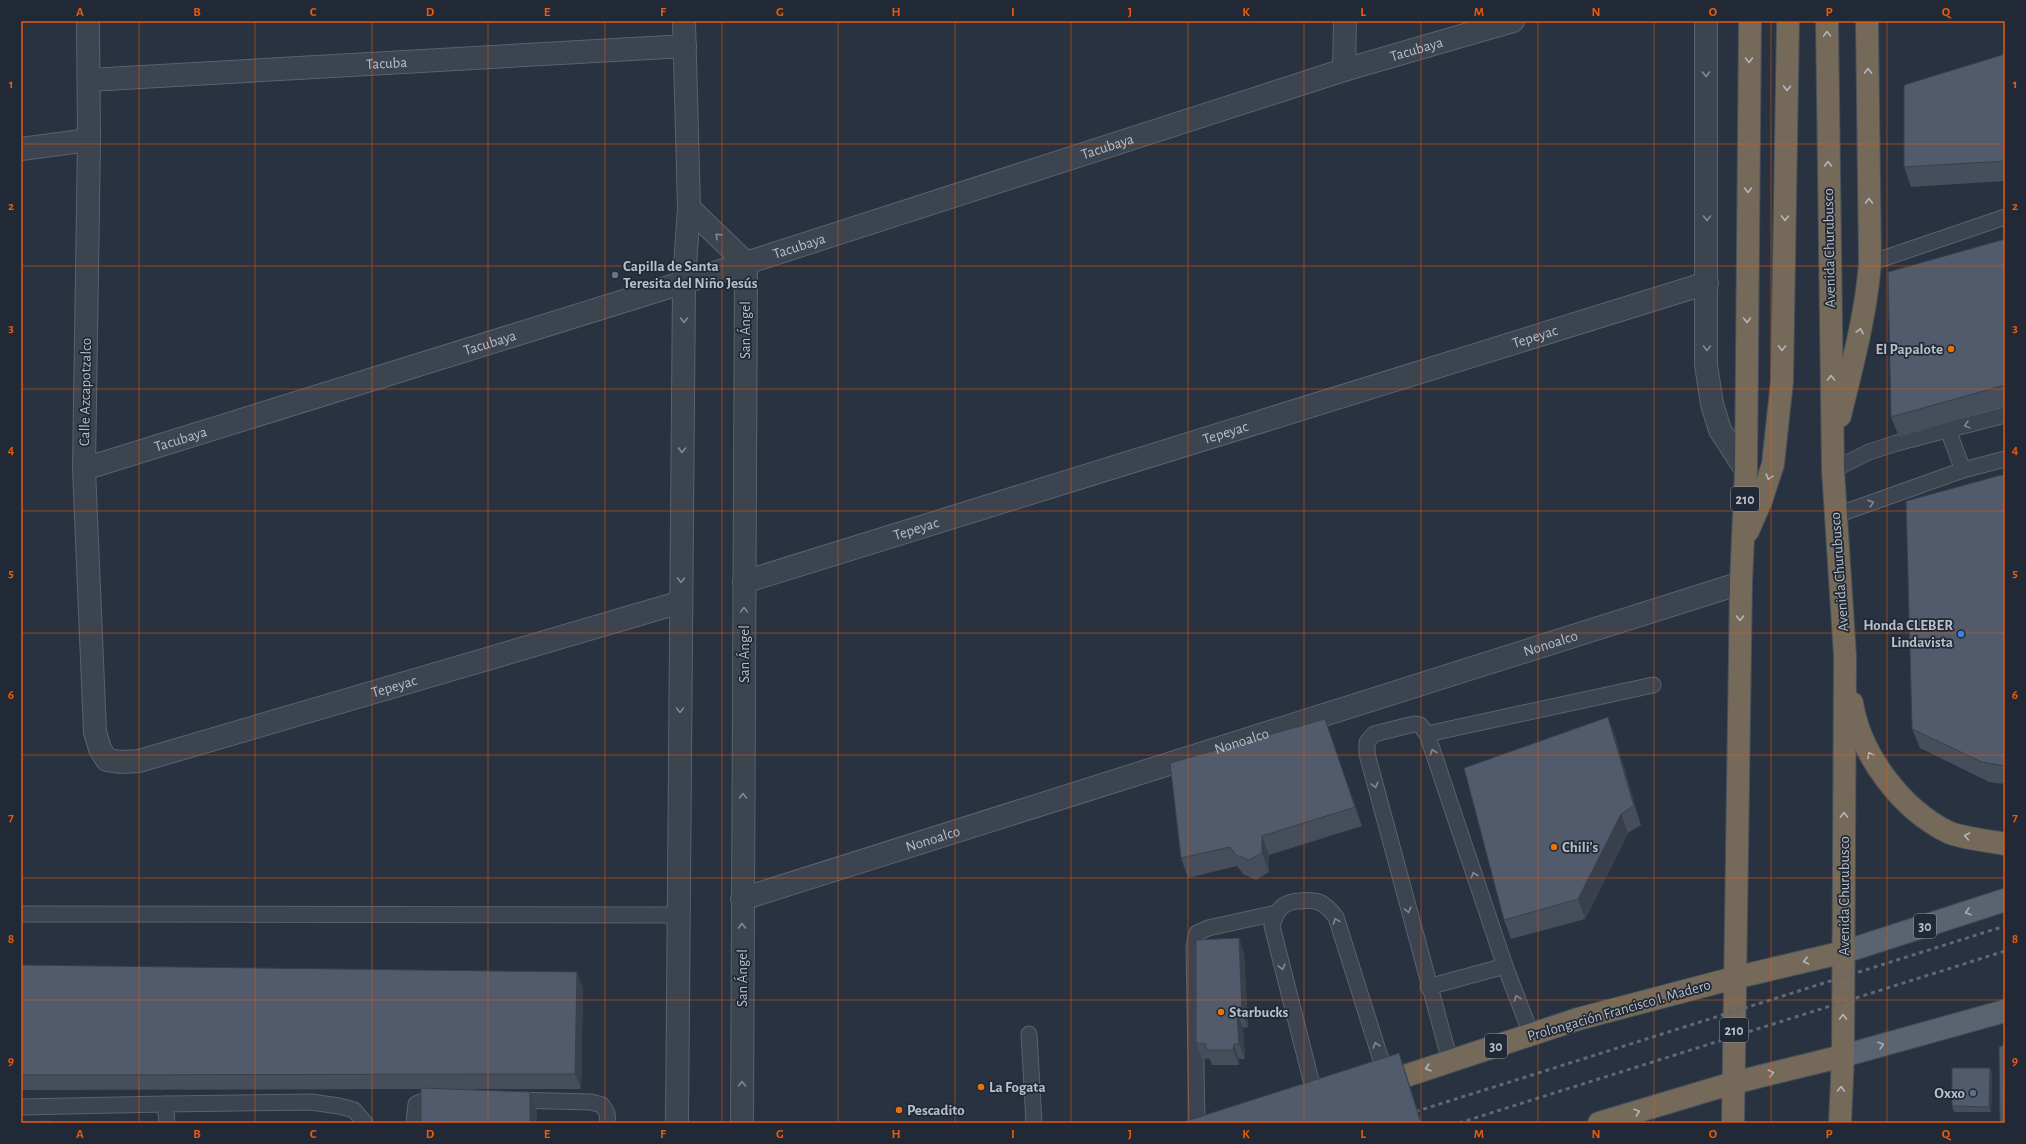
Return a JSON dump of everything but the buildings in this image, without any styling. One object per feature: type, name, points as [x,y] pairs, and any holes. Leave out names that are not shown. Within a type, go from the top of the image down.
[{"type":"highway","name":"210","points":[[1733,1123],[1741,583],[1746,470],[1750,21]]},
{"type":"highway","points":[[1743,542],[1761,500],[1773,464],[1782,381],[1788,21]]},
{"type":"highway","name":"Avenida Churubusco","points":[[1827,21],[1832,460],[1834,516],[1846,656],[1843,1056],[1840,1123]]},
{"type":"highway","points":[[1832,460],[1868,289],[1870,263],[1867,21]]},
{"type":"highway","points":[[1846,656],[1854,718],[1870,757],[1897,791],[1924,818],[1949,833],[2005,844]]},
{"type":"highway","name":"Prolongación Francisco I. Madero","points":[[1360,1091],[1578,1019],[1734,978],[1844,952]]},
{"type":"highway","points":[[1599,1123],[1733,1083],[1843,1056]]},
{"type":"highway","points":[[1296,1112],[1339,1098]]},
{"type":"main road","name":"30","points":[[1844,952],[2005,900]]},
{"type":"main road","points":[[1843,1056],[2005,1011]]},
{"type":"street","name":"Calle Azcapotzalco","points":[[88,21],[89,140],[84,469],[95,732],[100,749],[107,760]]},
{"type":"street","points":[[677,1123],[680,915],[684,281],[689,208],[684,21]]},
{"type":"street","points":[[1344,70],[1345,21]]},
{"type":"street","name":"Tacubaya","points":[[84,469],[684,281],[746,263],[1344,70],[1513,21]]},
{"type":"street","points":[[1706,21],[1706,365],[1712,404],[1720,430],[1746,470]]},
{"type":"street","name":"Tacuba","points":[[89,80],[685,46]]},
{"type":"street","points":[[21,150],[89,140]]},
{"type":"street","points":[[689,208],[746,263]]},
{"type":"street","name":"San Ángel","points":[[742,1123],[746,263]]},
{"type":"street","name":"Tepeyac","points":[[744,582],[1707,283]]},
{"type":"street","name":"Nonoalco","points":[[742,899],[1741,583]]},
{"type":"street","name":"Tepeyac","points":[[107,760],[121,762],[139,761],[681,602]]},
{"type":"lane","points":[[1870,263],[2005,217]]},
{"type":"lane","points":[[1832,460],[1869,452],[1897,442],[2005,415]]},
{"type":"lane","points":[[1948,430],[1963,470]]},
{"type":"lane","points":[[1834,516],[1963,470],[2005,458]]},
{"type":"lane","points":[[1427,734],[1653,685]]},
{"type":"lane","points":[[1450,1061],[1428,987],[1366,747],[1369,738],[1374,734],[1407,724],[1420,725],[1427,734],[1505,966],[1531,1034]]},
{"type":"lane","points":[[1318,1105],[1275,943],[1272,926],[1276,913],[1288,903],[1314,899],[1328,907],[1336,917],[1388,1082]]},
{"type":"lane","points":[[1197,1123],[1194,946],[1197,934],[1208,928],[1276,913]]},
{"type":"lane","points":[[21,914],[680,915]]},
{"type":"lane","points":[[1428,987],[1505,966]]},
{"type":"lane","points":[[1029,1034],[1034,1123]]},
{"type":"lane","points":[[414,1123],[416,1104],[425,1100],[453,1099]]},
{"type":"lane","points":[[499,1100],[591,1102],[602,1105],[606,1113],[608,1123]]},
{"type":"lane","points":[[21,1107],[311,1102],[354,1110],[365,1123]]},
{"type":"lane","points":[[166,1104],[167,1123]]},
{"type":"railway","points":[[1408,1114],[2005,926]]},
{"type":"railway","points":[[1459,1123],[2005,951]]},
{"type":"place","name":"Capilla de Santa Teresita del Niño Jesús","points":[[615,275]]},
{"type":"place","name":"El Papalote","points":[[1951,349]]},
{"type":"place","name":"Honda CLEBER Lindavista","points":[[1961,634]]},
{"type":"place","name":"Chili's","points":[[1554,847]]},
{"type":"place","name":"Starbucks","points":[[1221,1012]]},
{"type":"place","name":"La Fogata","points":[[981,1087]]},
{"type":"place","name":"Oxxo","points":[[1973,1093]]},
{"type":"place","name":"Pescadito","points":[[899,1110]]}]
